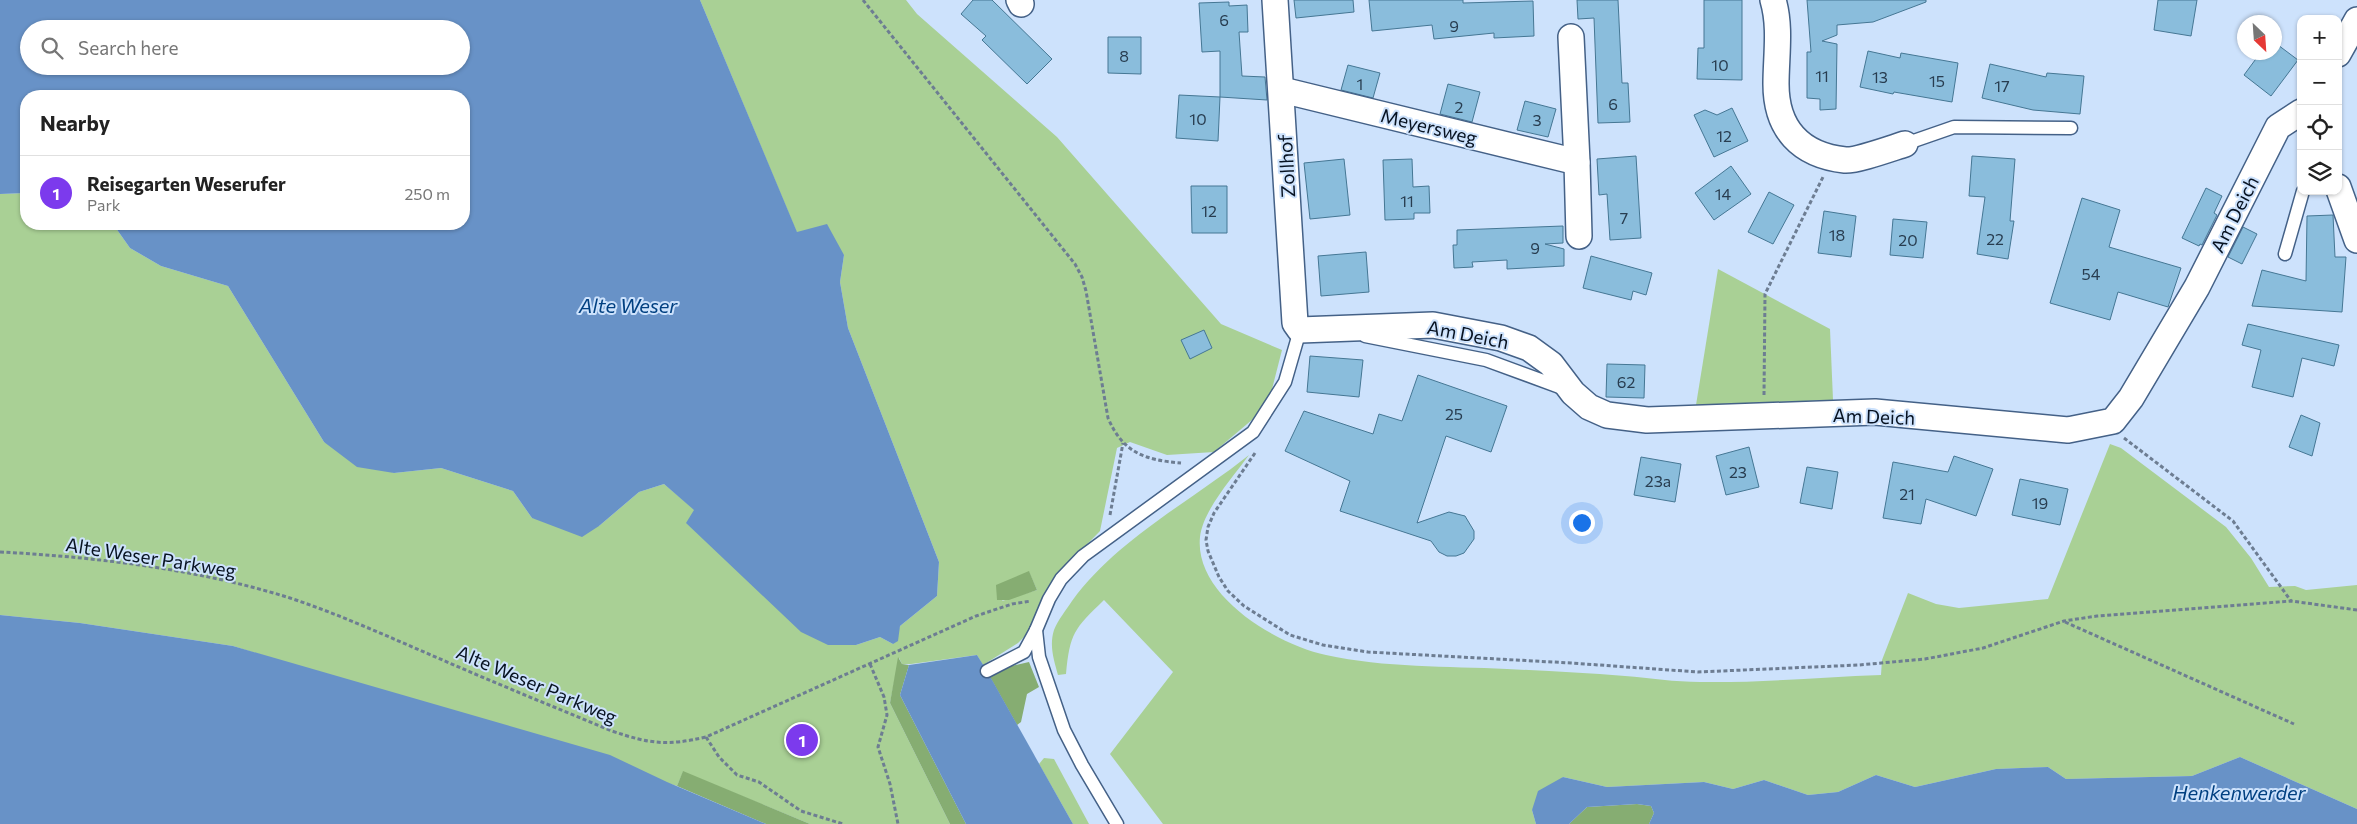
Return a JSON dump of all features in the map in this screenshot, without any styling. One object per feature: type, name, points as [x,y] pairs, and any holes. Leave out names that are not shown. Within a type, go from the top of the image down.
[{"type":"street","name":"Zollhof","points":[[1276,0],[1295,323],[1300,330]]},
{"type":"street","points":[[1773,0],[1778,23],[1776,87],[1779,112],[1785,128],[1794,139],[1817,152],[1847,160],[1905,144]]},
{"type":"street","points":[[2342,47],[2357,20]]},
{"type":"street","points":[[1571,38],[1579,236]]},
{"type":"street","name":"Meyersweg","points":[[1282,90],[1576,162]]},
{"type":"street","name":"Am Deich","points":[[1300,330],[1433,325],[1501,338],[1530,348],[1551,364],[1573,392],[1588,407],[1607,415],[1647,420],[1875,412],[2068,430],[2113,421],[2132,398],[2197,286],[2278,127],[2297,115]]},
{"type":"street","points":[[2341,195],[2357,240]]},
{"type":"lane","points":[[1905,144],[1954,127],[2071,128]]},
{"type":"lane","points":[[2285,254],[2302,195]]},
{"type":"lane","points":[[987,671],[1024,652],[1049,599],[1062,578],[1083,556],[1218,460],[1253,432],[1285,382],[1300,330]]},
{"type":"lane","points":[[1036,630],[1039,657],[1064,730],[1082,766],[1117,824]]},
{"type":"path","points":[[863,0],[1075,264],[1082,277],[1086,291],[1108,418],[1114,432],[1123,443],[1145,457],[1161,461],[1186,463],[1218,460]]},
{"type":"path","points":[[1764,415],[1765,294],[1833,156]]},
{"type":"path","points":[[2113,421],[2123,438],[2233,521],[2291,601]]},
{"type":"path","points":[[1253,432],[1256,452],[1214,513],[1208,527],[1206,540],[1208,551],[1224,584],[1244,606],[1290,635],[1323,645],[1368,652],[1698,672],[1858,665],[1932,658],[1999,644],[2064,621],[2098,616],[2291,601],[2357,610]]},
{"type":"path","points":[[1107,538],[1123,443]]},
{"type":"path","name":"Alte Weser Parkweg","points":[[0,552],[108,562],[172,571],[246,586],[291,599],[356,623],[596,724],[642,741],[663,744],[706,737],[976,616],[1012,604],[1049,599]]},
{"type":"path","points":[[2064,621],[2294,724]]},
{"type":"path","points":[[870,664],[884,697],[886,715],[878,747],[890,784],[898,824]]},
{"type":"path","points":[[706,737],[719,757],[737,775],[760,782],[801,810],[843,824]]},
{"type":"green space","points":[[700,0],[906,0],[917,14],[1057,137],[1221,324],[1282,350],[1271,393],[1253,419],[1214,452],[1167,455],[1130,442],[1117,448],[1100,531],[1063,569],[1031,630],[1018,643],[983,665],[977,655],[911,664],[902,664],[899,658],[890,703],[950,824],[810,824],[683,772],[677,786],[233,646],[80,623],[0,615],[0,194],[20,193],[20,230],[117,230],[130,248],[161,266],[228,286],[324,442],[394,473],[441,468],[513,491],[532,518],[599,526],[639,492],[664,484],[856,645],[880,637],[893,644],[900,626],[937,596],[939,562],[848,328],[840,282],[844,255],[797,233]],"holes":[[[1029,572],[1037,590],[1002,601]]]},
{"type":"green space","points":[[1718,269],[1830,329],[1833,400],[1696,405]]},
{"type":"green space","points":[[2110,444],[2121,448],[2226,527],[2251,558],[2269,587],[2295,586],[2306,590],[2357,585],[2357,809],[2240,757],[2192,776],[2066,779],[2048,767],[1996,769],[1915,787],[1876,775],[1838,792],[1808,795],[1764,780],[1733,789],[1704,782],[1607,787],[1563,777],[1532,810],[1536,824],[1163,824],[1110,754],[1173,672],[1104,600],[1075,632],[1069,649],[1066,674],[1058,675],[1054,658],[1052,642],[1054,630],[1072,601],[1090,579],[1110,559],[1155,522],[1249,455],[1220,494],[1202,527],[1200,537],[1202,559],[1210,579],[1225,598],[1243,614],[1263,629],[1285,641],[1307,649],[1348,659],[1416,666],[1566,672],[1691,682],[1745,682],[1881,675],[1882,660],[1908,593],[1936,604],[1959,608],[2048,599]]},
{"type":"green space","points":[[1029,571],[1037,590],[1009,600],[997,600],[996,585]]},
{"type":"green space","points":[[898,657],[902,664],[909,665],[900,695],[966,824],[950,824],[890,703]]},
{"type":"green space","points":[[1029,662],[1039,687],[1027,694],[1021,722],[1017,725],[990,677],[1002,668]]},
{"type":"green space","points":[[1044,758],[1054,759],[1089,824],[1073,824],[1039,764]]},
{"type":"green space","points":[[683,771],[810,824],[766,824],[677,786]]},
{"type":"green space","points":[[1637,804],[1651,806],[1654,813],[1649,824],[1569,824],[1587,807]]},
{"type":"water","name":"Alte Weser","points":[[0,0],[700,0],[797,232],[827,224],[844,255],[840,282],[848,328],[939,562],[937,596],[900,626],[898,641],[893,644],[880,637],[856,645],[828,645],[801,632],[686,523],[694,510],[664,484],[639,492],[599,526],[582,537],[532,518],[513,491],[441,468],[394,473],[357,467],[324,442],[228,286],[161,266],[130,248],[117,230],[470,230],[470,90],[20,90],[20,193],[0,194]]},
{"type":"water","points":[[0,615],[80,623],[233,646],[610,755],[667,782],[766,824],[0,824]]},
{"type":"water","points":[[977,655],[1073,824],[966,824],[900,695],[909,665]]},
{"type":"water","name":"Henkenwerder","points":[[2240,757],[2357,809],[2357,824],[1649,824],[1654,813],[1651,806],[1637,804],[1587,807],[1569,824],[1536,824],[1532,810],[1538,791],[1563,777],[1607,787],[1704,782],[1733,789],[1764,780],[1808,795],[1838,792],[1876,775],[1915,787],[1996,769],[2048,767],[2066,779],[2192,776]]},
{"type":"building","points":[[973,0],[992,0],[1052,59],[1027,84],[982,40],[986,36],[961,14]]},
{"type":"building","points":[[1294,0],[1353,0],[1354,12],[1296,18]]},
{"type":"building","points":[[1369,0],[1463,0],[1463,3],[1533,1],[1534,36],[1494,38],[1494,33],[1434,39],[1432,25],[1372,31]]},
{"type":"building","points":[[1577,0],[1618,0],[1622,83],[1628,83],[1630,122],[1598,123],[1594,18],[1578,19]]},
{"type":"building","points":[[1704,0],[1742,0],[1742,80],[1697,79],[1698,48],[1704,48]]},
{"type":"building","points":[[1807,0],[1926,0],[1926,2],[1873,22],[1837,25],[1837,35],[1822,41],[1837,44],[1836,109],[1820,110],[1820,99],[1807,98],[1807,52],[1811,52]]},
{"type":"building","points":[[2158,0],[2197,0],[2191,36],[2154,30]]},
{"type":"building","points":[[1229,2],[1229,6],[1247,5],[1248,32],[1239,32],[1242,76],[1265,77],[1267,100],[1220,97],[1220,51],[1202,52],[1199,3]]},
{"type":"building","points":[[1108,37],[1141,37],[1141,74],[1108,73]]},
{"type":"building","points":[[2282,48],[2297,59],[2271,96],[2244,75],[2255,60],[2282,60]]},
{"type":"building","points":[[1868,51],[1900,58],[1901,53],[1958,63],[1952,102],[1894,92],[1893,94],[1860,87]]},
{"type":"building","points":[[1990,64],[2046,77],[2047,73],[2084,76],[2080,114],[2033,110],[1982,98]]},
{"type":"building","points":[[1348,65],[1380,73],[1373,98],[1341,90]]},
{"type":"building","points":[[1448,84],[1480,92],[1472,122],[1440,114]]},
{"type":"building","points":[[1179,95],[1220,97],[1218,141],[1176,138]]},
{"type":"building","points":[[1525,101],[1556,109],[1548,137],[1517,130]]},
{"type":"building","points":[[1732,108],[1748,141],[1714,157],[1694,115],[1705,110],[1717,115]]},
{"type":"building","points":[[1636,156],[1641,238],[1610,240],[1607,194],[1599,195],[1597,159]]},
{"type":"building","points":[[1972,156],[2015,159],[2010,221],[2014,221],[2008,259],[1977,254],[1985,197],[1969,196]]},
{"type":"building","points":[[1344,159],[1350,215],[1310,219],[1304,163]]},
{"type":"building","points":[[1412,159],[1413,187],[1429,186],[1430,213],[1414,213],[1414,219],[1385,220],[1383,160]]},
{"type":"building","points":[[1731,166],[1751,194],[1714,220],[1695,193]]},
{"type":"building","points":[[1191,186],[1227,186],[1227,233],[1192,233]]},
{"type":"building","points":[[2206,188],[2222,196],[2214,213],[2217,215],[2202,245],[2200,244],[2199,246],[2182,238]]},
{"type":"building","points":[[1769,192],[1794,205],[1773,244],[1748,232]]},
{"type":"building","points":[[2082,198],[2120,210],[2109,247],[2181,268],[2168,307],[2118,292],[2110,320],[2050,303]]},
{"type":"building","points":[[1824,211],[1856,216],[1851,257],[1818,253]]},
{"type":"building","points":[[2333,215],[2335,257],[2346,257],[2342,312],[2252,306],[2262,270],[2306,281],[2307,216]]},
{"type":"building","points":[[1893,219],[1927,222],[1923,258],[1890,255]]},
{"type":"building","points":[[1563,226],[1563,243],[1545,244],[1564,249],[1564,266],[1507,269],[1507,260],[1472,262],[1473,267],[1454,268],[1453,245],[1457,245],[1457,230]]},
{"type":"building","points":[[2243,227],[2257,234],[2242,264],[2228,257]]},
{"type":"building","points":[[1366,252],[1369,292],[1321,296],[1318,256]]},
{"type":"building","points":[[1591,256],[1652,273],[1646,295],[1633,291],[1631,300],[1583,288]]},
{"type":"building","points":[[2248,324],[2339,345],[2334,366],[2302,358],[2293,397],[2252,387],[2261,350],[2242,345]]},
{"type":"building","points":[[1204,330],[1212,348],[1190,359],[1181,340]]},
{"type":"building","points":[[1310,356],[1363,360],[1359,397],[1307,392]]},
{"type":"building","points":[[1607,364],[1645,365],[1644,398],[1606,397]]},
{"type":"building","points":[[1418,375],[1507,406],[1491,452],[1446,436],[1417,523],[1449,512],[1465,516],[1474,531],[1474,539],[1464,553],[1456,556],[1447,556],[1439,552],[1431,541],[1340,511],[1350,481],[1285,451],[1304,411],[1373,434],[1379,414],[1402,421]]},
{"type":"building","points":[[2301,415],[2320,423],[2312,456],[2289,447]]},
{"type":"building","points":[[1749,447],[1759,487],[1726,495],[1716,456]]},
{"type":"building","points":[[1954,456],[1993,469],[1976,516],[1926,499],[1921,524],[1883,518],[1893,462],[1948,472]]},
{"type":"building","points":[[1641,457],[1681,464],[1675,502],[1634,495]]},
{"type":"building","points":[[1807,467],[1838,472],[1832,509],[1800,503]]},
{"type":"building","points":[[2020,479],[2068,489],[2060,525],[2012,515]]},
{"type":"place","name":"Reisegarten Weserufer","points":[[802,740]]}]
